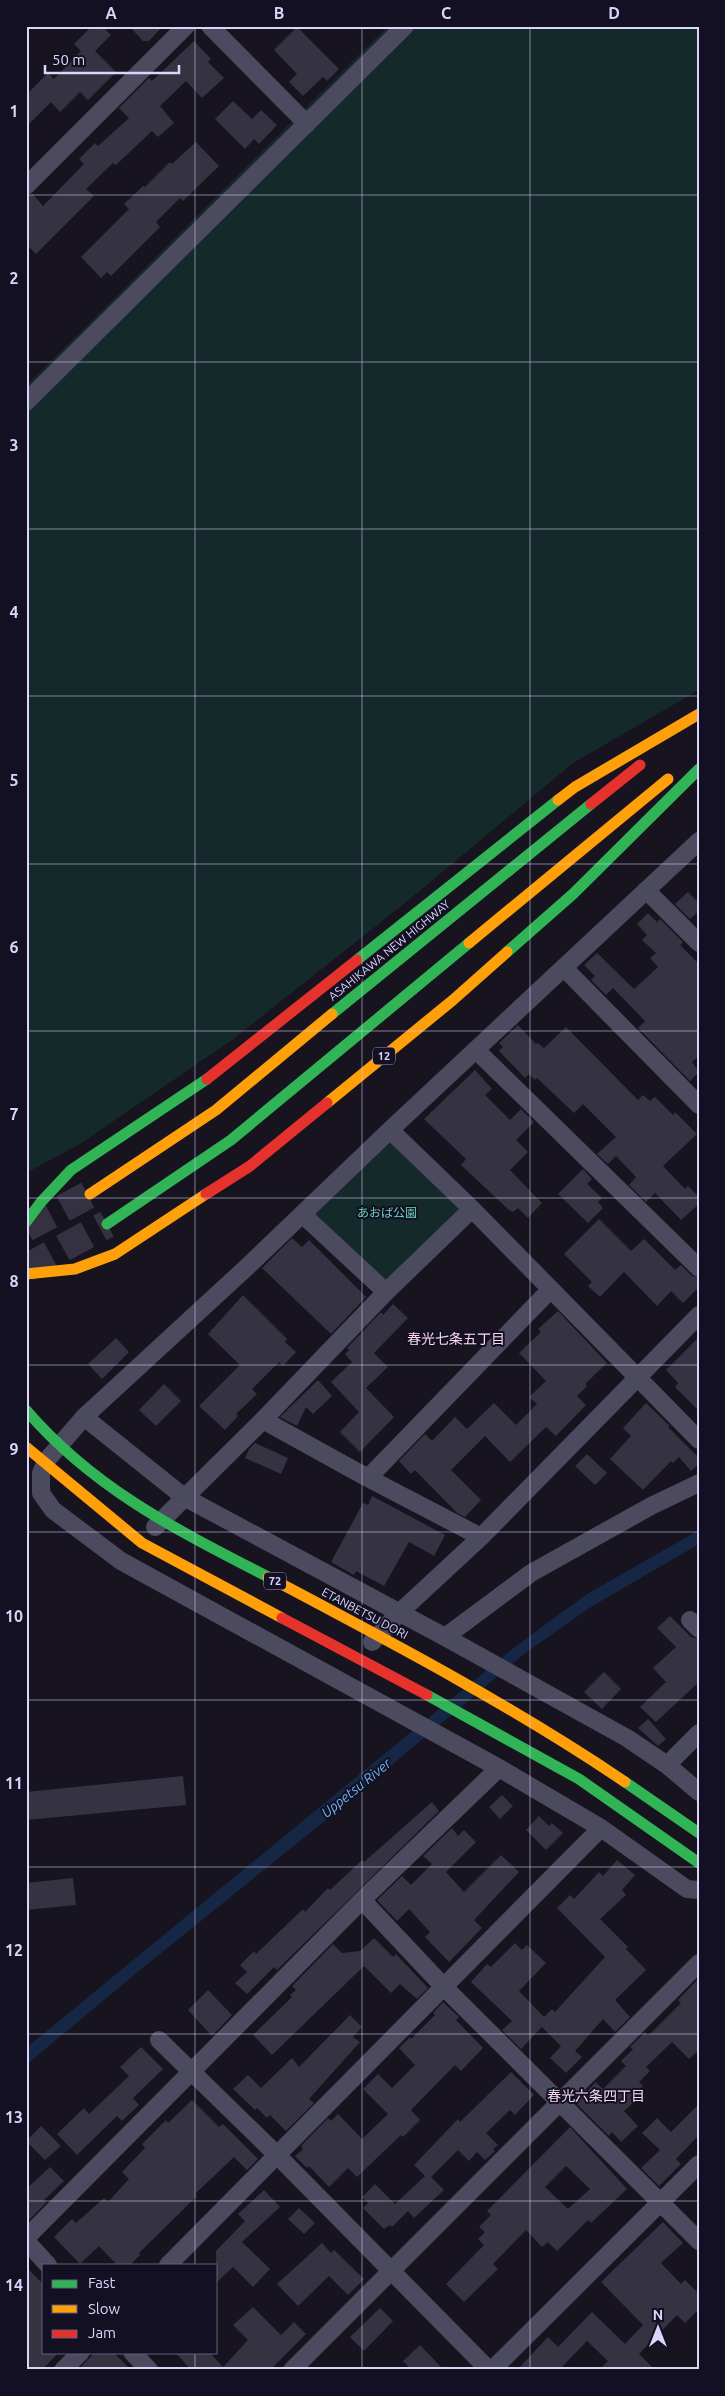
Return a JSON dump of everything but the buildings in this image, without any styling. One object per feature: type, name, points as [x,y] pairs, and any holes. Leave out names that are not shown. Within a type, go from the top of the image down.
[{"type":"main road","points":[[26,1222],[41,1202],[71,1170],[201,1084],[575,787],[699,714]]},
{"type":"main road","name":"ASAHIKAWA NEW HIGHWAY","points":[[90,1194],[216,1110],[487,887],[699,718]]},
{"type":"main road","name":"12","points":[[107,1224],[231,1140],[699,755]]},
{"type":"main road","name":"12","points":[[26,1274],[75,1269],[115,1254],[250,1166],[453,1000],[573,894],[699,769]]},
{"type":"main road","name":"ETANBETSU DORI","points":[[26,1410],[46,1433],[102,1482],[161,1521],[426,1661],[585,1755],[699,1832]]},
{"type":"main road","name":"72","points":[[27,1448],[85,1498],[142,1542],[491,1729],[579,1779],[659,1833],[699,1863]]},
{"type":"street","points":[[26,186],[186,26]]},
{"type":"street","points":[[210,26],[307,124]]},
{"type":"street","points":[[26,402],[405,26]]},
{"type":"street","points":[[699,841],[84,1417],[47,1460],[41,1473],[40,1493],[53,1510],[121,1561],[474,1753],[601,1828],[687,1889],[699,1890]]},
{"type":"street","points":[[646,890],[699,943]]},
{"type":"street","points":[[564,968],[699,1105]]},
{"type":"street","points":[[476,1050],[699,1268]]},
{"type":"street","points":[[390,1130],[472,1209],[699,1440]]},
{"type":"street","points":[[121,1561],[263,1420],[386,1292],[472,1209]]},
{"type":"street","points":[[302,1214],[386,1292]]},
{"type":"street","points":[[368,1478],[551,1289]]},
{"type":"street","points":[[338,1679],[399,1613],[481,1537],[699,1315]]},
{"type":"street","points":[[84,1417],[184,1497],[450,1640],[627,1738],[667,1765],[699,1792]]},
{"type":"street","points":[[263,1420],[481,1537]]},
{"type":"street","points":[[450,1640],[530,1573],[651,1506],[699,1482]]},
{"type":"street","points":[[667,1765],[699,1732]]},
{"type":"street","points":[[47,2264],[26,2240],[362,1900],[499,1768]]},
{"type":"street","points":[[169,2264],[601,1828]]},
{"type":"street","points":[[362,1900],[444,1987],[699,2241]]},
{"type":"street","points":[[292,2370],[699,1963]]},
{"type":"street","points":[[159,2040],[193,2071],[390,2272],[490,2370],[699,2164]]},
{"type":"street","points":[[63,2370],[79,2354]]},
{"type":"street","points":[[134,2354],[150,2370]]},
{"type":"green space","points":[[388,26],[699,26],[699,690],[573,763],[405,903],[232,1040],[80,1144],[26,1173],[26,386]]},
{"type":"green space","name":"あおば公園","points":[[390,1130],[472,1209],[386,1292],[302,1214]]},
{"type":"water","name":"Uppetsu River","points":[[699,1530],[699,1544],[591,1607],[524,1654],[332,1815],[26,2065],[26,2048],[516,1646],[587,1594]]},
{"type":"tunnel","points":[[26,1228],[90,1194]]},
{"type":"tunnel","points":[[26,1268],[107,1224]]},
{"type":"traffic: fast","points":[[507,952],[573,894],[699,769]]},
{"type":"traffic: fast","points":[[357,960],[558,800]]},
{"type":"traffic: fast","points":[[332,1014],[591,804]]},
{"type":"traffic: fast","points":[[107,1224],[231,1140],[469,943]]},
{"type":"traffic: fast","points":[[26,1222],[41,1202],[71,1170],[207,1079]]},
{"type":"traffic: fast","points":[[26,1410],[52,1438],[80,1463],[138,1506],[268,1577]]},
{"type":"traffic: fast","points":[[427,1695],[579,1779],[699,1863]]},
{"type":"traffic: fast","points":[[625,1782],[699,1833]]},
{"type":"traffic: slow","points":[[558,800],[575,787],[699,714]]},
{"type":"traffic: slow","points":[[469,943],[668,779]]},
{"type":"traffic: slow","points":[[327,1103],[453,1000],[507,952]]},
{"type":"traffic: slow","points":[[90,1194],[216,1110],[332,1014]]},
{"type":"traffic: slow","points":[[26,1274],[75,1269],[115,1254],[206,1194]]},
{"type":"traffic: slow","points":[[26,1447],[142,1543],[282,1618]]},
{"type":"traffic: slow","points":[[268,1577],[494,1700],[625,1782]]},
{"type":"traffic: jam","points":[[591,804],[640,765]]},
{"type":"traffic: jam","points":[[207,1079],[357,960]]},
{"type":"traffic: jam","points":[[206,1194],[250,1166],[327,1103]]},
{"type":"traffic: jam","points":[[282,1618],[427,1695]]},
{"type":"district","name":"春光七条五丁目","points":[[456,1339]]},
{"type":"district","name":"春光六条四丁目","points":[[596,2096]]}]
